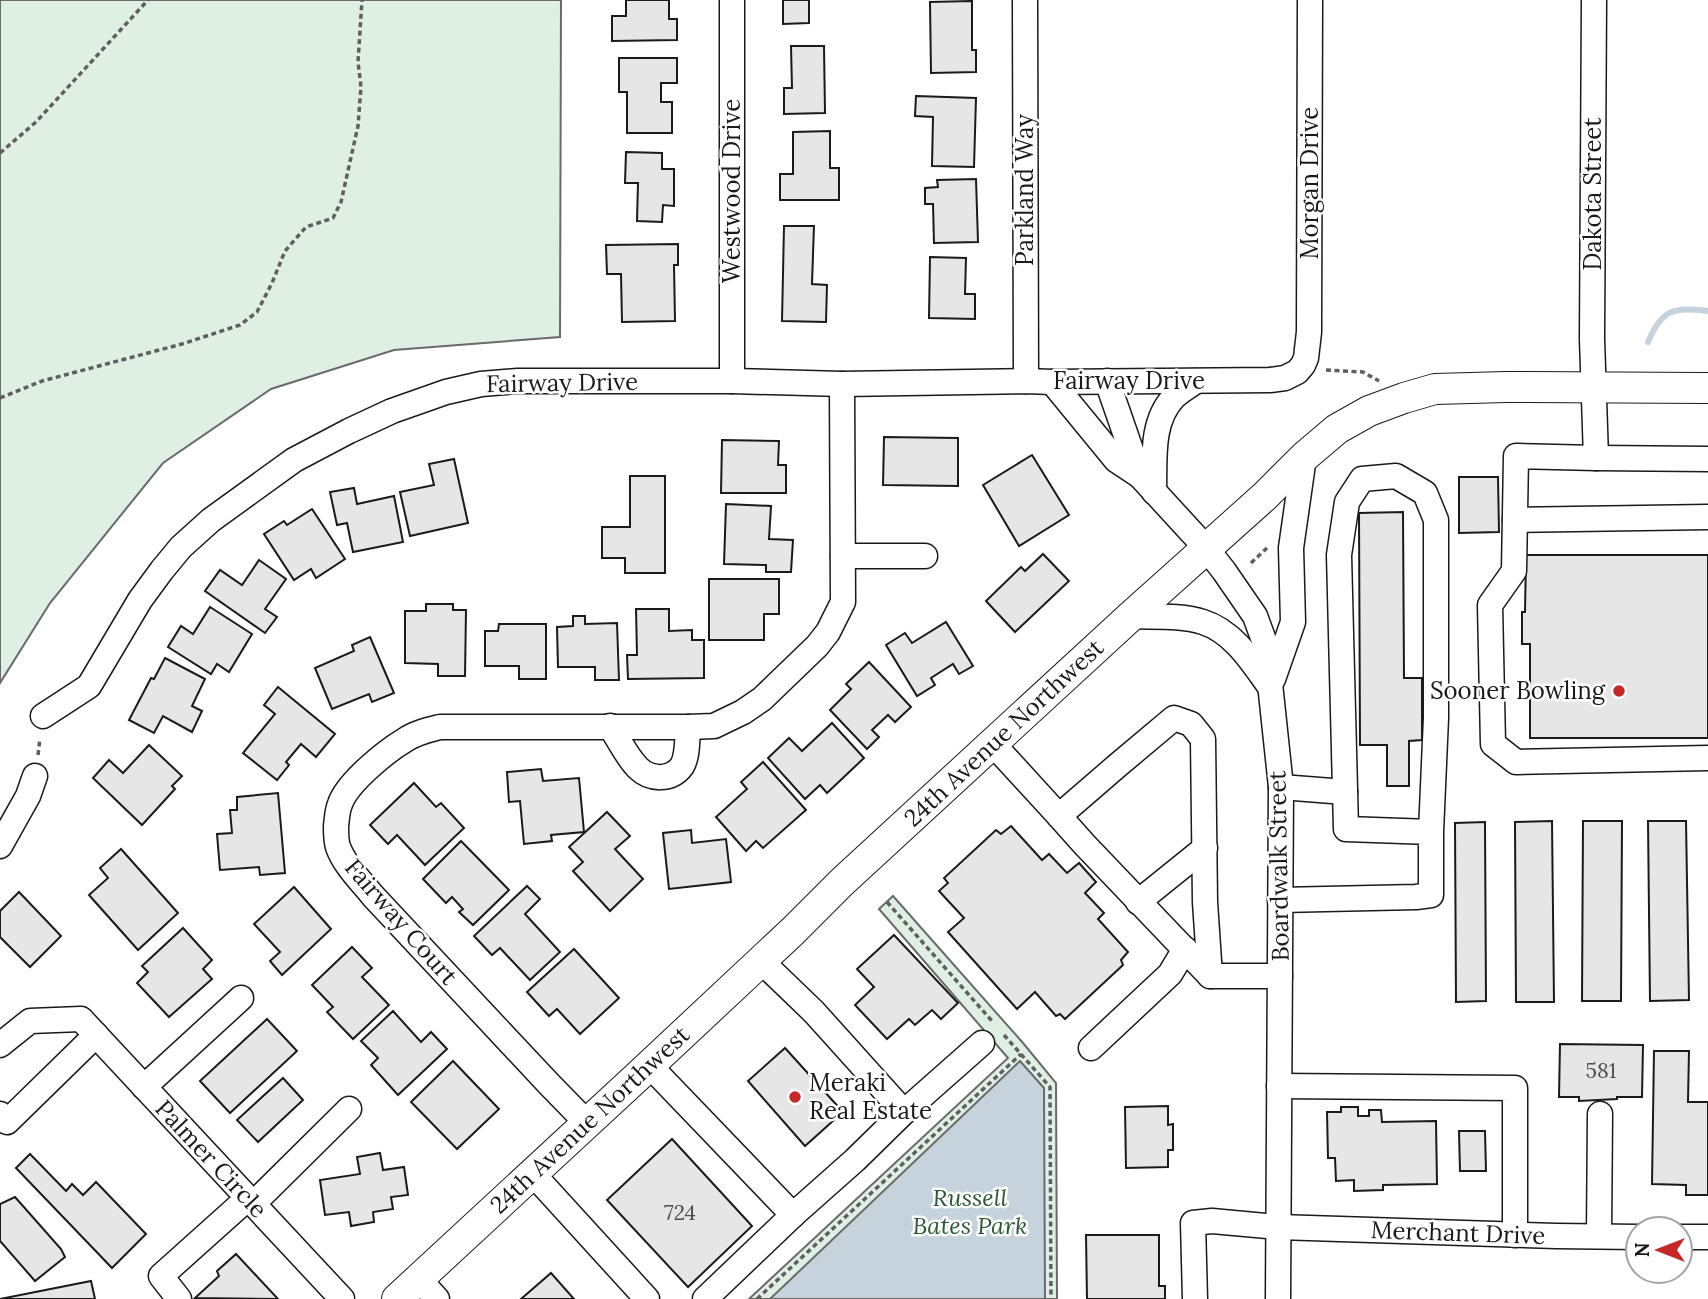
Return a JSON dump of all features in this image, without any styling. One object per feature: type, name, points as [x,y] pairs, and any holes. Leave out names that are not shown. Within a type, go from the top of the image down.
[{"type":"main road","name":"24th Avenue Northwest","points":[[397,1299],[428,1289],[533,1174],[842,882],[1337,429],[1369,411],[1434,389],[1708,388]]},
{"type":"street","name":"Westwood Drive","points":[[732,382],[733,0]]},
{"type":"street","name":"Parkland Way","points":[[1025,0],[1026,381]]},
{"type":"street","name":"Morgan Drive","points":[[1303,365],[1309,332],[1310,0]]},
{"type":"street","name":"Dakota Street","points":[[1594,0],[1592,339],[1596,458]]},
{"type":"street","name":"Fairway Drive","points":[[43,716],[89,686],[140,600],[162,569],[181,547],[211,520],[275,472],[349,430],[446,392],[481,384],[564,381],[842,384],[1270,380],[1285,378],[1297,372],[1303,365]]},
{"type":"street","points":[[1147,484],[1159,421],[1173,398],[1196,381]]},
{"type":"street","points":[[1052,382],[1116,460],[1147,484]]},
{"type":"street","points":[[1107,382],[1147,484]]},
{"type":"street","name":"Fairway Court","points":[[587,1123],[353,872],[337,845],[340,804],[356,781],[388,752],[406,739],[440,727],[714,726],[762,699],[817,646],[828,632],[843,602],[842,384]]},
{"type":"street","points":[[1708,459],[1516,456],[1514,571],[1490,605],[1493,744],[1516,762],[1708,758]]},
{"type":"street","points":[[1270,687],[1293,622],[1292,548],[1304,457]]},
{"type":"street","points":[[1280,900],[1431,895],[1436,718],[1436,520],[1424,493],[1396,476],[1362,479],[1347,502],[1339,555],[1346,829],[1431,832]]},
{"type":"street","name":"Boardwalk Street","points":[[1147,484],[1206,548],[1231,581],[1258,622],[1266,646],[1282,787],[1278,1299]]},
{"type":"street","points":[[1515,520],[1708,517]]},
{"type":"street","points":[[843,556],[925,556]]},
{"type":"street","points":[[1131,616],[1191,620],[1218,629],[1241,649],[1270,687]]},
{"type":"street","points":[[1059,816],[1174,718],[1191,724],[1203,738],[1205,902],[1210,976]]},
{"type":"street","points":[[610,726],[638,768],[650,777],[673,774],[682,765],[688,727]]},
{"type":"street","points":[[993,744],[1210,976],[1280,976]]},
{"type":"street","points":[[0,846],[28,796],[35,776]]},
{"type":"street","points":[[1282,787],[1345,792]]},
{"type":"street","points":[[1138,902],[1205,848]]},
{"type":"street","points":[[1091,1048],[1170,974],[1185,949]]},
{"type":"street","points":[[761,961],[814,1012],[904,1112]]},
{"type":"street","points":[[145,1087],[241,998]]},
{"type":"street","points":[[0,1045],[30,1021],[89,1027]]},
{"type":"street","points":[[0,1114],[7,1122],[89,1027]]},
{"type":"street","name":"Palmer Circle","points":[[89,1027],[342,1299]]},
{"type":"street","points":[[705,1299],[793,1214],[993,1033]]},
{"type":"street","points":[[649,1065],[793,1214]]},
{"type":"street","points":[[1279,1086],[1515,1088],[1515,1235]]},
{"type":"street","points":[[179,1299],[161,1276],[251,1201],[349,1110]]},
{"type":"street","points":[[1599,1236],[1600,1114]]},
{"type":"street","points":[[533,1174],[648,1299]]},
{"type":"street","name":"Merchant Drive","points":[[1195,1299],[1193,1223],[1212,1221],[1278,1227],[1624,1237]]},
{"type":"path","points":[[0,153],[36,122],[148,0]]},
{"type":"path","points":[[0,398],[42,381],[181,344],[240,325],[257,312],[285,251],[306,227],[333,218],[341,202],[358,126],[358,50],[362,0]]},
{"type":"path","points":[[1303,365],[1322,370],[1363,372],[1404,398]]},
{"type":"path","points":[[35,776],[43,716]]},
{"type":"path","points":[[887,902],[993,1033],[1021,1054],[1050,1087],[1051,1299]]},
{"type":"path","points":[[757,1299],[1021,1054]]},
{"type":"green space","points":[[0,0],[561,0],[560,337],[394,350],[271,389],[163,463],[50,603],[0,683]]},
{"type":"green space","name":"Russell Bates Park","points":[[893,896],[1056,1083],[1057,1299],[749,1299],[1008,1058],[879,909]]},
{"type":"shaded area","name":"Russell Bates Park","points":[[1020,1061],[1044,1088],[1045,1299],[770,1299]]},
{"type":"building","points":[[626,0],[669,0],[669,19],[677,19],[677,40],[612,41],[612,16],[626,16]]},
{"type":"building","points":[[783,0],[809,0],[809,23],[783,24]]},
{"type":"building","points":[[972,1],[972,50],[976,50],[976,72],[931,73],[930,2]]},
{"type":"building","points":[[791,46],[824,46],[825,113],[784,114],[784,88],[792,88]]},
{"type":"building","points":[[619,58],[677,58],[677,83],[661,83],[661,102],[672,102],[672,133],[627,133],[627,92],[619,92]]},
{"type":"building","points":[[916,96],[976,98],[974,167],[932,166],[933,117],[915,116]]},
{"type":"building","points":[[830,131],[830,168],[839,168],[839,200],[780,200],[780,174],[793,174],[793,132]]},
{"type":"building","points":[[626,152],[662,153],[662,169],[674,169],[674,206],[663,205],[662,222],[637,221],[638,183],[625,183]]},
{"type":"building","points":[[976,179],[978,242],[934,243],[933,204],[925,204],[925,188],[938,187],[937,180]]},
{"type":"building","points":[[784,226],[814,226],[812,284],[827,285],[826,322],[782,321]]},
{"type":"building","points":[[678,244],[678,265],[674,265],[675,321],[622,322],[621,274],[607,274],[606,245]]},
{"type":"building","points":[[930,257],[966,258],[965,294],[975,294],[975,319],[929,318]]},
{"type":"building","points":[[884,437],[958,438],[958,486],[883,485]]},
{"type":"building","points":[[722,440],[779,441],[778,465],[786,465],[786,493],[721,493]]},
{"type":"building","points":[[1032,455],[1069,515],[1019,546],[983,485]]},
{"type":"building","points":[[454,459],[468,523],[410,536],[400,492],[434,485],[429,464]]},
{"type":"building","points":[[630,476],[665,476],[665,573],[625,573],[625,558],[602,558],[602,527],[630,527]]},
{"type":"building","points":[[1459,477],[1498,477],[1499,532],[1459,533]]},
{"type":"building","points":[[354,488],[357,504],[394,496],[403,542],[353,552],[347,523],[337,525],[330,492]]},
{"type":"building","points":[[726,504],[771,506],[769,539],[793,540],[791,572],[766,572],[766,565],[724,564]]},
{"type":"building","points":[[312,509],[345,559],[316,578],[311,569],[294,580],[264,534],[284,521],[287,525]]},
{"type":"building","points":[[1403,512],[1404,678],[1422,678],[1422,740],[1409,741],[1409,786],[1387,786],[1387,745],[1360,745],[1359,513]]},
{"type":"building","points":[[1043,554],[1069,581],[1015,632],[986,601],[1021,567],[1025,571]]},
{"type":"building","name":"Sooner Bowling","points":[[1526,555],[1708,555],[1708,738],[1530,738],[1530,644],[1522,644]]},
{"type":"building","points":[[259,560],[286,579],[265,609],[277,617],[265,633],[205,591],[220,570],[242,585]]},
{"type":"building","points":[[709,579],[779,579],[779,614],[764,614],[764,640],[709,640]]},
{"type":"building","points":[[426,604],[453,604],[453,610],[466,610],[465,676],[438,676],[438,664],[405,663],[405,611],[426,611]]},
{"type":"building","points":[[210,607],[252,634],[229,672],[217,664],[211,674],[168,647],[181,626],[193,634]]},
{"type":"building","points":[[636,609],[669,609],[669,631],[692,630],[692,640],[704,640],[704,678],[628,679],[627,655],[637,655]]},
{"type":"building","points":[[573,616],[585,616],[585,624],[617,623],[619,680],[595,680],[595,667],[558,667],[557,627],[573,626]]},
{"type":"building","points":[[946,622],[973,666],[959,674],[953,664],[931,678],[935,685],[917,696],[886,645],[905,633],[912,643]]},
{"type":"building","points":[[499,624],[546,624],[546,679],[519,679],[519,666],[485,666],[485,631],[498,631]]},
{"type":"building","points":[[370,637],[394,693],[372,702],[369,694],[332,709],[315,668],[354,651],[352,645]]},
{"type":"building","points":[[165,658],[205,679],[192,706],[202,711],[192,732],[163,716],[154,733],[129,720]]},
{"type":"building","points":[[869,662],[911,707],[895,722],[888,715],[872,730],[879,737],[867,749],[830,710],[851,689],[846,684]]},
{"type":"building","points":[[278,687],[335,734],[316,757],[301,744],[286,762],[289,765],[277,780],[243,753],[275,714],[264,705]]},
{"type":"building","points":[[832,723],[864,758],[827,793],[820,785],[805,799],[768,758],[789,738],[802,751]]},
{"type":"building","points":[[149,745],[182,776],[172,786],[175,789],[142,825],[93,778],[109,760],[123,773]]},
{"type":"building","points":[[763,762],[806,810],[763,848],[756,841],[746,851],[716,817],[747,789],[741,782]]},
{"type":"building","points":[[541,769],[543,781],[579,778],[584,832],[551,835],[552,841],[524,844],[520,801],[509,802],[507,772]]},
{"type":"building","points":[[414,783],[436,807],[441,803],[464,828],[425,865],[397,835],[388,844],[370,825]]},
{"type":"building","points":[[278,793],[285,873],[260,875],[259,867],[220,870],[217,834],[232,833],[230,810],[237,810],[237,797]]},
{"type":"building","points":[[607,812],[630,836],[615,849],[643,879],[610,911],[573,871],[583,862],[569,847]]},
{"type":"building","points":[[1552,821],[1554,1002],[1516,1002],[1515,822]]},
{"type":"building","points":[[1583,821],[1622,821],[1621,1001],[1582,1001]]},
{"type":"building","points":[[1648,821],[1686,821],[1689,1000],[1650,1001]]},
{"type":"building","points":[[1485,822],[1486,1001],[1456,1002],[1455,823]]},
{"type":"building","points":[[1011,826],[1042,860],[1049,854],[1067,873],[1079,863],[1096,882],[1085,893],[1104,913],[1098,919],[1128,952],[1121,960],[1123,965],[1065,1019],[1060,1014],[1056,1016],[1035,992],[1017,1009],[948,932],[964,918],[939,891],[948,883],[944,878],[996,830],[1001,834]]},
{"type":"building","points":[[691,830],[692,843],[726,839],[731,882],[669,889],[663,833]]},
{"type":"building","points":[[461,841],[509,890],[473,925],[459,912],[463,909],[452,897],[446,903],[423,879]]},
{"type":"building","points":[[121,849],[178,913],[138,950],[89,895],[108,878],[100,868]]},
{"type":"building","points":[[527,886],[540,899],[525,914],[560,952],[530,980],[500,948],[492,955],[474,936]]},
{"type":"building","points":[[294,887],[331,929],[282,975],[270,961],[280,952],[254,924]]},
{"type":"building","points":[[19,892],[61,936],[30,967],[0,937],[0,911]]},
{"type":"building","points":[[183,928],[212,960],[203,969],[212,979],[169,1017],[137,983],[148,972],[142,966]]},
{"type":"building","points":[[894,935],[958,1003],[941,1019],[932,1010],[915,1025],[909,1019],[887,1039],[855,1005],[874,987],[857,969]]},
{"type":"building","points":[[352,947],[372,968],[362,977],[389,1005],[353,1039],[327,1012],[333,1007],[312,985]]},
{"type":"building","points":[[574,949],[619,998],[580,1034],[557,1009],[549,1016],[527,992]]},
{"type":"building","points":[[393,1011],[421,1042],[431,1032],[447,1049],[398,1095],[371,1065],[378,1058],[361,1041]]},
{"type":"building","points":[[267,1019],[297,1051],[230,1113],[200,1081]]},
{"type":"building","points":[[1560,1044],[1643,1045],[1642,1097],[1579,1101],[1579,1097],[1559,1097]]},
{"type":"building","name":"Meraki Real Estate","points":[[785,1048],[843,1112],[805,1146],[748,1081]]},
{"type":"building","points":[[1654,1051],[1689,1051],[1688,1102],[1708,1102],[1708,1195],[1686,1195],[1686,1185],[1652,1184]]},
{"type":"building","points":[[453,1061],[499,1109],[457,1149],[411,1102]]},
{"type":"building","points":[[283,1078],[303,1100],[258,1142],[237,1120]]},
{"type":"building","points":[[1168,1106],[1168,1125],[1173,1124],[1173,1150],[1168,1150],[1168,1167],[1126,1168],[1125,1107]]},
{"type":"building","points":[[1341,1107],[1358,1107],[1358,1116],[1369,1116],[1369,1110],[1381,1110],[1382,1122],[1436,1121],[1437,1184],[1383,1185],[1383,1190],[1354,1191],[1354,1180],[1336,1181],[1335,1158],[1328,1158],[1327,1112],[1341,1112]]},
{"type":"building","points":[[1459,1131],[1485,1131],[1486,1171],[1460,1171]]},
{"type":"building","points":[[672,1139],[752,1226],[688,1287],[607,1200]]},
{"type":"building","points":[[380,1153],[383,1170],[404,1167],[408,1195],[391,1197],[393,1209],[373,1212],[374,1222],[351,1226],[349,1212],[325,1215],[320,1180],[360,1174],[357,1157]]},
{"type":"building","points":[[30,1154],[66,1191],[72,1184],[83,1195],[96,1182],[146,1234],[112,1268],[16,1168]]},
{"type":"building","points":[[15,1197],[65,1257],[35,1281],[0,1241],[0,1204]]},
{"type":"building","points":[[1086,1235],[1159,1235],[1159,1286],[1165,1286],[1165,1299],[1087,1299]]},
{"type":"building","points":[[236,1254],[278,1299],[195,1298],[219,1276],[217,1271]]},
{"type":"building","points":[[551,1273],[574,1299],[521,1299]]},
{"type":"building","points":[[91,1281],[95,1299],[0,1299]]},
{"type":"waterway","points":[[1648,342],[1658,323],[1670,313],[1677,310],[1708,311]]},
{"type":"place","name":"Sooner Bowling","points":[[1619,691]]},
{"type":"place","name":"Meraki Real Estate","points":[[795,1097]]}]
